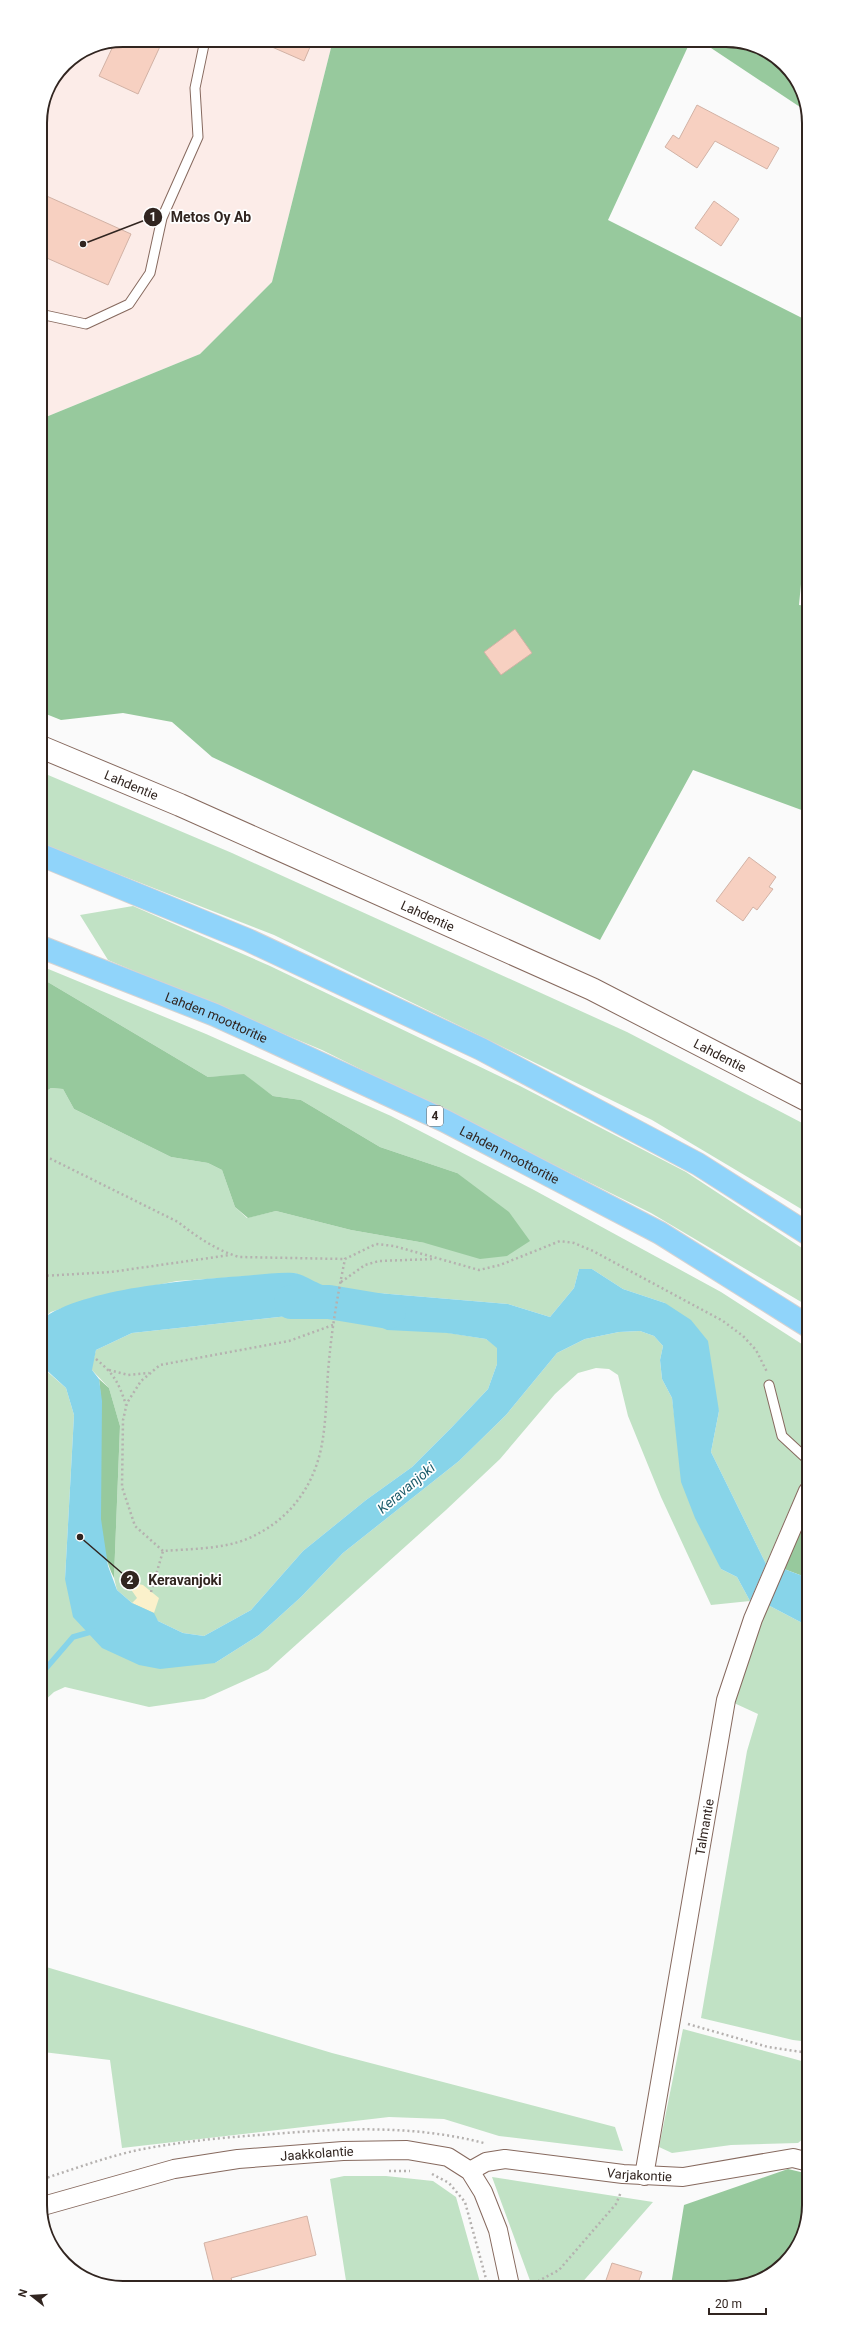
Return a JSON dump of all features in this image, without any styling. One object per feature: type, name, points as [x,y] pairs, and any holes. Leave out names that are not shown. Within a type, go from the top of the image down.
[{"type":"highway","points":[[47,857],[248,940],[481,1049],[698,1164],[802,1230]]},
{"type":"highway","name":"Lahden moottoritie","points":[[47,949],[215,1015],[445,1121],[660,1233],[802,1322]]},
{"type":"main road","name":"Lahdentie","points":[[47,750],[187,808],[592,989],[802,1095]]},
{"type":"street","name":"Talmantie","points":[[644,2176],[726,1700],[754,1619],[802,1505]]},
{"type":"street","name":"Jaakkolantie","points":[[47,2205],[174,2169],[238,2159],[343,2151],[407,2150],[448,2157],[470,2171],[484,2192],[498,2230],[509,2281]]},
{"type":"street","name":"Varjakontie","points":[[470,2171],[486,2162],[505,2159],[624,2174],[683,2177],[793,2158],[802,2160]]},
{"type":"lane","points":[[47,316],[86,324],[129,304],[150,272],[162,218],[198,137],[195,88],[204,47]]},
{"type":"lane","points":[[769,1385],[782,1436],[802,1454]]},
{"type":"path","points":[[47,1156],[143,1203],[178,1222],[198,1238],[239,1257],[345,1259],[376,1244],[394,1246],[479,1270],[500,1265],[560,1241],[574,1242],[628,1269],[723,1321],[738,1332],[756,1350],[766,1367],[769,1385]]},
{"type":"path","points":[[47,1276],[111,1272],[232,1255]]},
{"type":"path","points":[[333,1325],[289,1341],[160,1365],[141,1381],[126,1406],[123,1420],[122,1487],[135,1526],[163,1551],[203,1548],[246,1539],[282,1516],[302,1498],[312,1478],[321,1449],[333,1325],[345,1259]]},
{"type":"path","points":[[341,1282],[365,1265],[379,1261],[436,1259]]},
{"type":"path","points":[[96,1359],[109,1370],[117,1380],[126,1406]]},
{"type":"path","points":[[109,1370],[128,1375],[150,1373]]},
{"type":"path","points":[[151,1592],[163,1551]]},
{"type":"path","points":[[672,2019],[768,2047],[802,2052]]},
{"type":"path","points":[[381,2170],[411,2171]]},
{"type":"path","points":[[426,2171],[449,2183],[465,2202],[487,2281]]},
{"type":"path","points":[[538,2281],[559,2270],[616,2204],[622,2188],[624,2174]]},
{"type":"shaded area","points":[[331,47],[272,282],[200,354],[47,417],[47,118],[51,98],[55,89],[69,69],[85,57],[108,48]]},
{"type":"green space","points":[[331,47],[688,47],[608,220],[802,318],[802,574],[799,605],[802,605],[802,810],[693,770],[600,940],[212,757],[172,722],[123,713],[61,720],[47,714],[47,417],[200,354],[272,282]]},
{"type":"green space","points":[[710,47],[741,48],[760,55],[768,60],[780,69],[789,81],[794,89],[800,107]]},
{"type":"green space","points":[[47,775],[232,853],[627,1032],[802,1123],[802,1209],[652,1120],[274,935],[47,846]]},
{"type":"green space","points":[[133,906],[270,966],[520,1086],[686,1172],[802,1248],[802,1302],[651,1213],[322,1050],[108,960],[80,915]]},
{"type":"green space","points":[[47,968],[206,1034],[391,1116],[534,1190],[721,1292],[802,1344],[802,1481],[766,1564],[711,1452],[719,1411],[665,1303],[623,1289],[592,1269],[579,1269],[574,1288],[550,1317],[508,1304],[378,1293],[363,1297],[326,1288],[295,1273],[177,1281],[92,1298],[51,1312],[47,1315],[47,1091],[51,1088],[63,1089],[74,1109],[171,1157],[208,1163],[222,1170],[235,1207],[247,1218],[276,1211],[351,1230],[425,1243],[457,1173],[380,1147],[301,1100],[273,1096],[244,1075],[208,1077],[47,982]]},
{"type":"green space","points":[[47,982],[208,1077],[244,1074],[273,1096],[301,1100],[380,1147],[457,1173],[509,1212],[530,1241],[507,1256],[480,1259],[425,1243],[351,1230],[276,1211],[248,1218],[235,1207],[222,1170],[208,1163],[171,1157],[74,1109],[63,1089],[51,1088],[47,1091]]},
{"type":"green space","points":[[323,1313],[358,1316],[369,1320],[486,1339],[497,1347],[497,1364],[488,1389],[412,1467],[366,1500],[303,1551],[251,1610],[204,1636],[183,1633],[158,1621],[132,1603],[117,1590],[114,1578],[120,1426],[109,1388],[91,1369],[96,1350],[132,1333]]},
{"type":"green space","points":[[640,1331],[654,1336],[663,1346],[660,1360],[662,1379],[672,1398],[677,1437],[721,1569],[737,1577],[750,1601],[711,1605],[661,1497],[628,1416],[618,1375],[609,1369],[596,1368],[578,1373],[555,1394],[500,1459],[446,1510],[268,1670],[204,1699],[149,1707],[65,1687],[54,1692],[47,1698],[47,1371],[66,1388],[74,1415],[65,1579],[215,1663],[259,1635],[301,1597],[343,1553],[459,1461],[506,1415],[557,1353],[585,1339],[619,1332]]},
{"type":"green space","points":[[99,1379],[109,1388],[120,1426],[114,1578],[106,1557],[101,1533],[99,1508],[101,1403]]},
{"type":"green space","points":[[802,1526],[802,1576],[784,1569]]},
{"type":"green space","points":[[768,1605],[802,1623],[802,2041],[701,2018],[747,1751],[758,1714],[734,1703],[743,1668]]},
{"type":"green space","points":[[47,1967],[332,2053],[615,2127],[623,2151],[499,2136],[444,2119],[389,2117],[122,2148],[110,2060],[47,2052]]},
{"type":"green space","points":[[683,2029],[802,2061],[802,2140],[798,2143],[731,2145],[672,2153],[659,2147]]},
{"type":"green space","points":[[788,2169],[802,2172],[801,2220],[792,2243],[776,2262],[764,2271],[746,2278],[726,2281],[672,2281],[684,2205]]},
{"type":"green space","points":[[344,2176],[386,2176],[433,2181],[456,2197],[480,2281],[346,2281],[330,2179]]},
{"type":"green space","points":[[492,2177],[653,2202],[583,2281],[530,2281]]},
{"type":"sand","points":[[125,1581],[143,1585],[159,1598],[154,1613],[132,1603],[137,1598]]},
{"type":"water","points":[[579,1269],[592,1269],[623,1289],[665,1303],[691,1320],[708,1341],[719,1411],[711,1452],[766,1564],[750,1601],[737,1577],[721,1569],[695,1518],[681,1482],[672,1398],[662,1379],[660,1360],[663,1346],[654,1336],[640,1331],[619,1332],[585,1339],[557,1353],[506,1415],[459,1461],[343,1553],[301,1597],[259,1635],[215,1663],[160,1669],[139,1665],[102,1648],[73,1617],[65,1579],[74,1415],[66,1388],[47,1371],[47,1316],[60,1308],[110,1293],[138,1287],[194,1280],[275,1273],[294,1273],[326,1287],[339,1290],[335,1315],[306,1314],[132,1333],[96,1350],[92,1370],[99,1379],[102,1401],[101,1519],[108,1566],[117,1590],[132,1603],[154,1613],[158,1621],[183,1633],[204,1636],[251,1610],[303,1551],[366,1500],[412,1467],[488,1389],[497,1364],[497,1348],[486,1339],[447,1333],[387,1330],[358,1316],[340,1316],[345,1293],[363,1297],[378,1293],[508,1304],[550,1317],[574,1288]]},
{"type":"water","points":[[784,1569],[802,1576],[802,1623],[768,1605]]},
{"type":"building","points":[[160,47],[138,94],[99,76],[112,48]]},
{"type":"building","points":[[272,47],[310,47],[304,61]]},
{"type":"building","points":[[697,105],[779,148],[767,169],[715,141],[697,168],[665,147],[673,135],[679,139]]},
{"type":"building","points":[[47,196],[131,234],[108,285],[47,258]]},
{"type":"building","points":[[714,201],[739,219],[721,246],[695,228]]},
{"type":"building","points":[[515,629],[532,653],[501,675],[484,652]]},
{"type":"building","points":[[749,857],[776,877],[769,887],[773,889],[757,910],[753,907],[743,921],[716,901]]},
{"type":"building","points":[[307,2216],[316,2255],[231,2278],[232,2281],[214,2281],[204,2243]]},
{"type":"building","points":[[612,2263],[642,2272],[639,2281],[606,2281]]},
{"type":"waterway","points":[[291,1302],[329,1302],[389,1312]]},
{"type":"waterway","points":[[47,1667],[73,1637],[94,1631]]},
{"type":"place","name":"Metos Oy Ab","points":[[83,244]]},
{"type":"place","name":"Keravanjoki","points":[[80,1537]]}]
